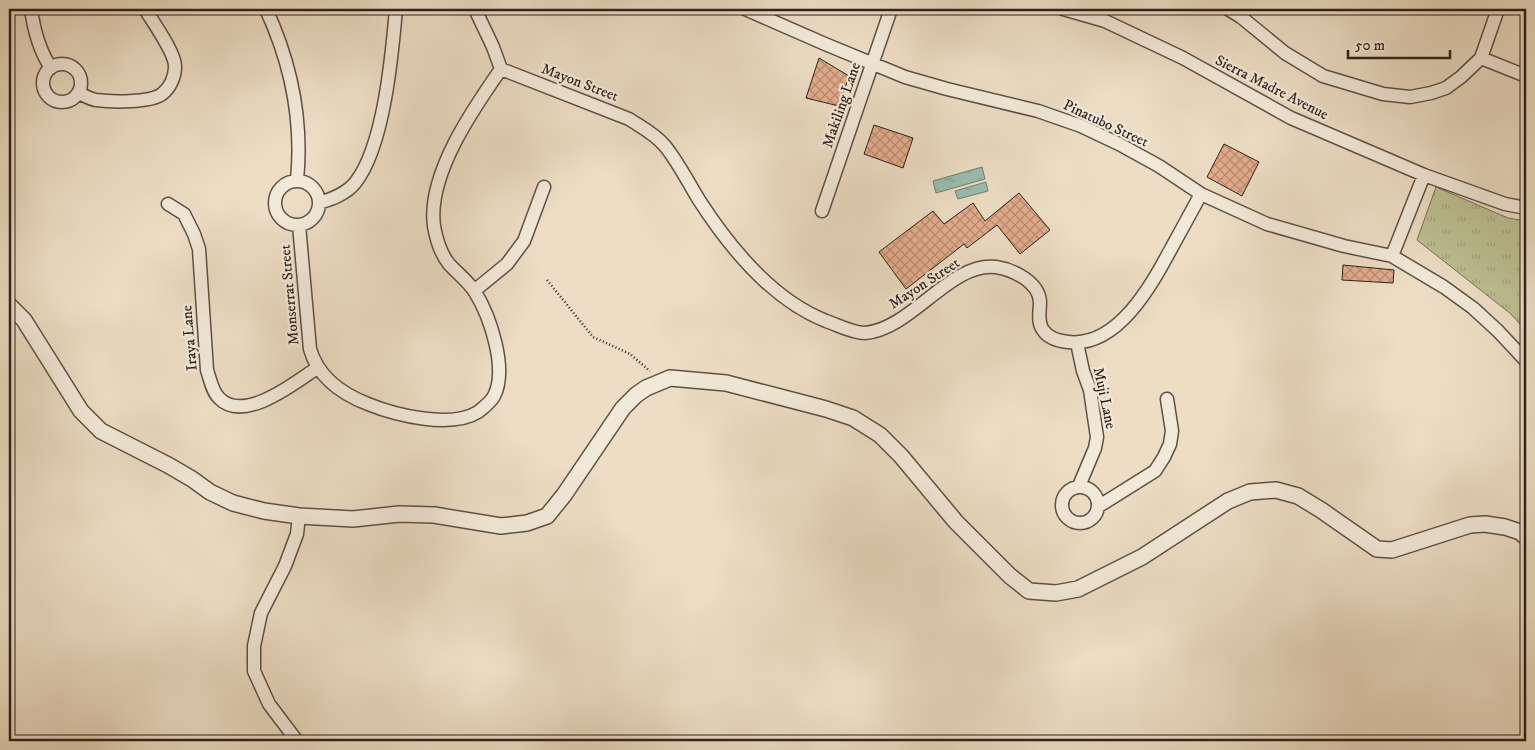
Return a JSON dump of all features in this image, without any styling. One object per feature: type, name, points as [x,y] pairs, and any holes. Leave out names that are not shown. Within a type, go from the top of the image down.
[{"type":"street","points":[[31,9],[39,45],[43,56],[52,68]]},
{"type":"street","points":[[79,93],[96,100],[144,100],[154,98],[170,86],[176,66],[173,56],[145,9]]},
{"type":"street","points":[[266,9],[284,55],[298,114],[300,144],[297,180]]},
{"type":"street","points":[[319,203],[328,201],[348,191],[356,183],[371,155],[387,87],[396,9]]},
{"type":"street","points":[[475,9],[501,69]]},
{"type":"street","name":"Pinatubo Street","points":[[745,9],[905,76],[939,87],[1038,111],[1081,126],[1159,166],[1201,194],[1267,224],[1344,246],[1392,256],[1444,287],[1473,308],[1526,361]]},
{"type":"street","name":"Makiling Lane","points":[[822,211],[891,9]]},
{"type":"street","name":"Sierra Madre Avenue","points":[[1063,9],[1105,21],[1183,58],[1291,118],[1424,175],[1505,204],[1526,208]]},
{"type":"street","points":[[1228,9],[1285,53],[1322,76],[1383,94],[1410,96],[1431,93],[1446,88],[1481,58],[1498,9]]},
{"type":"street","points":[[1481,58],[1526,76]]},
{"type":"street","points":[[66,65],[76,71],[80,81],[79,93],[68,101],[55,101],[50,98],[44,87],[44,80],[46,74],[52,68],[66,65]]},
{"type":"street","name":"Monserrat Street","points":[[299,225],[310,349],[317,368],[326,379],[360,401],[387,412],[428,419],[453,419],[473,415],[483,408],[494,396],[498,380],[499,359],[494,337],[487,317],[474,291],[448,262],[438,243],[434,226],[433,208],[435,193],[449,155],[474,107],[501,69]]},
{"type":"street","name":"Mayon Street","points":[[501,69],[629,119],[648,131],[664,145],[718,227],[755,271],[800,308],[822,319],[864,333],[883,328],[917,309],[962,275],[978,268],[994,267],[1009,270],[1021,276],[1035,288],[1040,301],[1039,319],[1042,329],[1048,335],[1064,341],[1077,343]]},
{"type":"street","points":[[1392,256],[1424,175]]},
{"type":"street","points":[[297,180],[310,185],[315,190],[319,203],[318,210],[311,220],[299,225],[285,222],[276,211],[275,204],[278,190],[284,185],[297,180]]},
{"type":"street","points":[[474,291],[507,264],[524,241],[544,187]]},
{"type":"street","points":[[1077,343],[1103,334],[1121,322],[1142,298],[1158,273],[1201,194]]},
{"type":"street","name":"Iraya Lane","points":[[168,204],[184,214],[199,249],[207,370],[211,384],[221,400],[233,405],[247,406],[268,400],[317,368]]},
{"type":"street","points":[[9,305],[24,320],[81,411],[101,431],[168,465],[210,492],[233,503],[264,511],[299,516],[353,519],[399,514],[434,515],[501,526],[528,523],[546,516],[564,496],[623,408],[646,388],[670,378],[726,383],[826,409],[853,418],[880,435],[956,522],[1010,576],[1029,591],[1056,594],[1078,589],[1142,557],[1228,501],[1250,492],[1276,490],[1298,496],[1377,549],[1392,550],[1470,525],[1485,524],[1505,527],[1520,532],[1526,537]]},
{"type":"street","name":"Muji Lane","points":[[1077,343],[1083,371],[1090,390],[1097,437],[1095,448],[1079,486]]},
{"type":"street","points":[[1099,506],[1154,471],[1164,457],[1170,444],[1172,431],[1167,398]]},
{"type":"street","points":[[1079,486],[1091,490],[1098,499],[1099,506],[1094,517],[1088,522],[1076,523],[1065,516],[1062,509],[1064,497],[1068,491],[1079,486]]},
{"type":"street","points":[[297,741],[269,704],[254,671],[254,646],[261,613],[285,566],[297,534],[299,516]]},
{"type":"path","points":[[547,280],[593,337],[630,354],[647,368],[658,383]]},
{"type":"green space","points":[[1436,187],[1508,218],[1526,221],[1526,331],[1511,314],[1417,240]]},
{"type":"water","points":[[982,167],[985,179],[936,193],[933,181]]},
{"type":"water","points":[[986,182],[988,191],[958,199],[955,191]]},
{"type":"building","points":[[819,58],[849,76],[839,106],[806,98]]},
{"type":"building","points":[[874,125],[913,138],[903,168],[864,154]]},
{"type":"building","points":[[1224,144],[1259,162],[1242,196],[1207,177]]},
{"type":"building","points":[[1019,193],[1050,230],[1020,254],[997,225],[967,248],[964,244],[906,289],[879,252],[933,211],[944,224],[973,203],[985,221]]},
{"type":"building","points":[[1343,265],[1394,270],[1393,283],[1342,280]]}]
